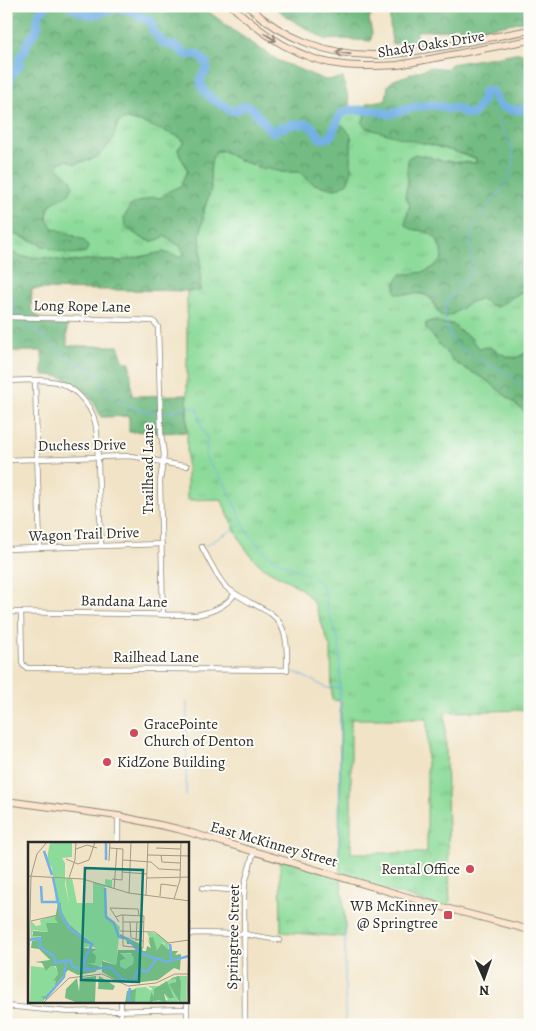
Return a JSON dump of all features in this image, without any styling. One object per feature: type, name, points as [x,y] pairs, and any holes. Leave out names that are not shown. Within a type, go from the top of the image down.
[{"type":"street","name":"Shady Oaks Drive","points":[[232,6],[247,21],[285,46],[314,58],[343,65],[398,65],[530,40]]},
{"type":"street","name":"Shady Oaks Drive","points":[[248,6],[275,28],[304,42],[330,51],[360,55],[397,54],[425,50],[530,30]]},
{"type":"street","name":"Long Rope Lane","points":[[6,317],[137,320],[156,324]]},
{"type":"street","name":"Trailhead Lane","points":[[156,324],[158,327],[161,433],[164,455],[160,481],[164,615]]},
{"type":"street","points":[[35,380],[40,548]]},
{"type":"street","points":[[6,381],[46,380],[60,382],[73,389],[83,398],[91,410],[96,421],[97,434],[101,546]]},
{"type":"street","name":"Duchess Drive","points":[[6,460],[131,456],[187,466]]},
{"type":"street","name":"Wagon Trail Drive","points":[[6,549],[162,544]]},
{"type":"street","points":[[202,547],[222,582],[235,594]]},
{"type":"street","name":"Bandana Lane","points":[[6,612],[190,615],[207,612],[222,606],[235,594]]},
{"type":"street","name":"Railhead Lane","points":[[21,612],[22,657],[25,667],[287,670],[287,646],[281,625],[270,613],[235,594]]},
{"type":"street","points":[[6,752],[6,801]]},
{"type":"street","name":"East McKinney Street","points":[[6,801],[118,816],[178,829],[430,903],[530,930]]},
{"type":"street","points":[[118,816],[118,842]]},
{"type":"street","name":"Springtree Street","points":[[245,1025],[244,891],[254,851]]},
{"type":"street","points":[[203,888],[244,891]]},
{"type":"street","points":[[189,936],[194,933],[244,934],[280,940]]},
{"type":"street","points":[[121,1004],[121,1025]]},
{"type":"street","points":[[187,1004],[187,1025]]},
{"type":"street","points":[[6,1006],[64,1012],[187,1010]]},
{"type":"green space","points":[[6,6],[201,6],[279,61],[325,80],[343,78],[351,110],[340,114],[336,125],[344,126],[351,136],[351,173],[347,184],[335,189],[314,184],[299,172],[282,172],[259,167],[239,160],[223,151],[216,151],[212,158],[210,170],[211,189],[204,210],[200,236],[200,291],[32,289],[31,309],[45,324],[67,324],[67,346],[118,346],[124,362],[130,362],[132,396],[187,395],[187,432],[129,432],[129,416],[101,417],[92,400],[79,386],[53,375],[43,375],[42,351],[6,351],[6,248],[23,257],[47,258],[70,262],[86,260],[121,261],[163,252],[182,258],[184,252],[180,246],[165,236],[154,241],[144,239],[125,227],[124,218],[131,205],[153,197],[161,198],[172,189],[181,186],[188,171],[178,149],[183,143],[180,137],[138,121],[127,119],[118,122],[113,139],[104,151],[95,158],[75,164],[68,160],[60,162],[57,167],[71,179],[73,186],[68,195],[52,203],[48,209],[47,219],[53,228],[84,240],[88,247],[86,252],[64,253],[6,231]]},
{"type":"green space","points":[[274,6],[377,6],[369,19],[372,33],[371,41],[326,40],[287,17]]},
{"type":"green space","points":[[390,6],[530,6],[530,20],[464,32],[456,25],[448,30],[416,31],[419,41],[392,44]]},
{"type":"green space","points":[[530,52],[530,313],[528,310],[528,297],[523,292],[497,307],[485,301],[477,300],[472,301],[455,313],[445,316],[440,315],[435,303],[429,297],[420,294],[396,293],[395,290],[396,283],[401,274],[424,272],[442,259],[440,245],[432,235],[412,229],[405,224],[410,204],[405,196],[408,182],[408,158],[415,154],[444,161],[476,163],[476,158],[366,128],[362,123],[366,113],[364,106],[367,103],[386,100],[388,85],[394,80],[431,67],[448,69],[451,64]]},
{"type":"green space","points":[[351,110],[365,110],[366,128],[475,158],[477,163],[444,161],[428,157],[407,172],[408,182],[405,196],[410,204],[405,224],[412,229],[432,235],[440,245],[442,259],[434,267],[422,273],[396,292],[427,296],[439,313],[444,316],[454,313],[473,301],[478,300],[483,300],[489,305],[497,307],[519,293],[524,292],[530,313],[530,351],[517,358],[508,357],[489,347],[479,348],[471,338],[449,323],[442,324],[431,321],[426,323],[426,328],[454,362],[488,381],[530,414],[530,710],[445,712],[450,909],[341,877],[345,937],[281,932],[280,859],[341,876],[339,861],[341,701],[332,700],[331,650],[315,605],[303,591],[259,564],[253,558],[237,534],[221,499],[187,500],[187,291],[200,290],[200,236],[204,210],[211,189],[210,170],[212,158],[216,151],[223,151],[239,160],[259,167],[282,172],[299,172],[314,184],[335,189],[347,183],[351,173],[351,136],[344,127],[335,125],[340,114]],"holes":[[[351,719],[427,719],[427,853],[351,853]]]},
{"type":"green space","points":[[127,119],[151,125],[180,137],[183,143],[178,149],[188,171],[181,186],[161,198],[153,197],[131,205],[124,218],[145,240],[153,241],[165,236],[180,246],[184,252],[182,258],[163,252],[121,261],[86,260],[70,262],[47,258],[23,257],[6,248],[6,231],[44,247],[75,236],[53,228],[47,219],[50,206],[55,201],[68,195],[71,179],[57,168],[59,162],[68,160],[75,164],[95,158],[113,139],[118,122]]},
{"type":"green space","points":[[431,321],[453,324],[458,330],[471,338],[479,348],[489,347],[508,357],[516,358],[530,351],[530,414],[488,381],[454,362],[426,328],[426,323]]},
{"type":"waterway","points":[[6,99],[10,76],[19,67],[20,57],[37,29],[39,13],[46,6]]},
{"type":"waterway","points":[[70,6],[89,14],[123,8],[151,21],[153,31],[163,43],[177,47],[187,55],[197,54],[206,62],[207,68],[201,81],[203,89],[209,96],[231,111],[249,106],[267,127],[274,132],[281,127],[293,124],[306,124],[311,126],[320,138],[327,138],[332,134],[340,114],[351,110],[376,111],[390,114],[431,105],[442,106],[448,109],[455,108],[470,115],[473,114],[483,100],[483,93],[485,91],[492,92],[497,102],[504,108],[516,110],[530,108]]},
{"type":"waterway","points":[[479,106],[494,114],[510,144],[513,153],[513,164],[505,184],[483,213],[472,232],[470,242],[472,268],[466,279],[448,300],[445,314],[447,329],[457,345],[473,356],[507,373],[530,393]]},
{"type":"waterway","points":[[6,288],[12,295],[19,316]]},
{"type":"waterway","points":[[22,319],[49,341],[62,355],[93,371],[112,395],[138,409],[159,413]]},
{"type":"waterway","points":[[163,413],[187,406],[197,409],[201,426],[207,438],[206,459],[224,482],[246,529],[260,548],[275,560],[307,574],[323,587],[328,612],[339,642],[340,659],[339,861]]},
{"type":"waterway","points":[[205,546],[242,524]]},
{"type":"waterway","points":[[288,670],[327,688],[340,688]]},
{"type":"waterway","points":[[186,796],[187,703]]},
{"type":"waterway","points":[[345,923],[345,1025]]},
{"type":"place","name":"GracePointe Church of Denton","points":[[134,733]]},
{"type":"place","name":"KidZone Building","points":[[107,762]]},
{"type":"place","name":"Rental Office","points":[[470,869]]},
{"type":"place","name":"WB McKinney @ Springtree","points":[[448,915]]}]
